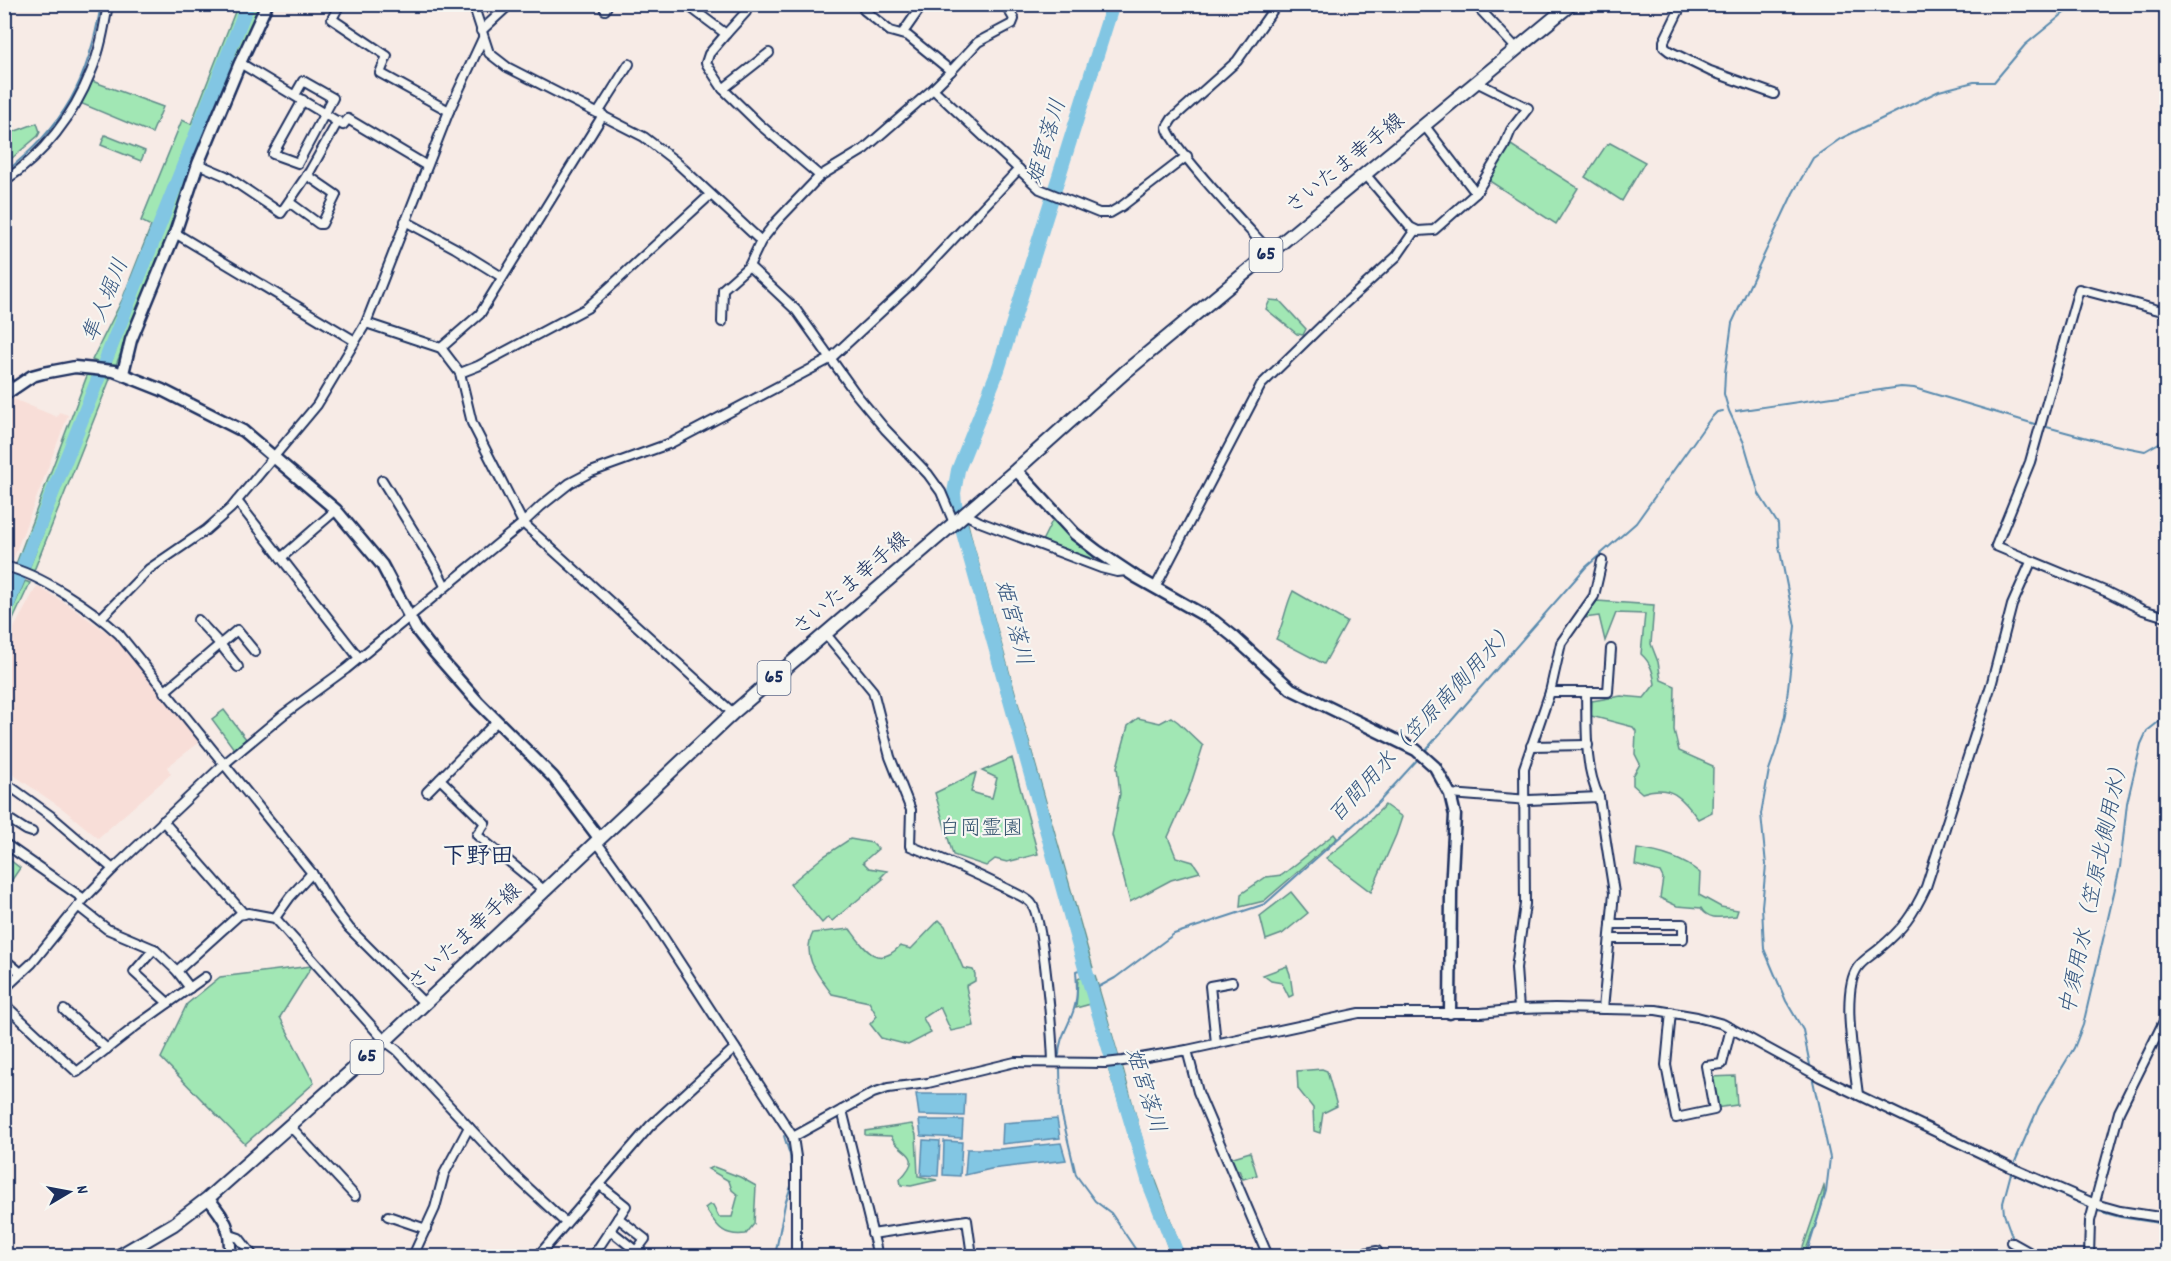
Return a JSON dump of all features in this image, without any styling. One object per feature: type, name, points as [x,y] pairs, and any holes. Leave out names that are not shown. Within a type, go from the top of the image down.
[{"type":"main road","name":"さいたま幸手線","points":[[119,1257],[174,1224],[208,1198],[386,1041],[597,840],[734,713],[825,633],[1016,470],[1124,373],[1570,4]]},
{"type":"street","points":[[4,181],[43,148],[64,122],[91,72],[100,44],[108,4]]},
{"type":"street","points":[[118,372],[175,233],[198,164],[267,4]]},
{"type":"street","points":[[340,4],[332,19],[387,56],[380,73],[449,111]]},
{"type":"street","points":[[473,4],[489,53],[507,68],[644,137],[675,161],[760,241]]},
{"type":"street","points":[[101,618],[149,569],[206,530],[237,501],[317,405],[366,323],[449,111],[482,34],[510,4]]},
{"type":"street","points":[[686,4],[726,34]]},
{"type":"street","points":[[864,4],[864,10],[890,31],[908,36],[951,71]]},
{"type":"street","points":[[902,34],[923,4]]},
{"type":"street","points":[[722,322],[723,289],[748,266],[760,241],[820,176],[863,150],[933,89],[978,42],[1012,24],[1014,19],[1005,4]]},
{"type":"street","points":[[1270,252],[1168,134],[1167,127],[1172,119],[1238,61],[1277,4]]},
{"type":"street","points":[[1475,4],[1517,49]]},
{"type":"street","points":[[1682,4],[1664,41],[1664,47],[1710,71],[1774,94]]},
{"type":"street","points":[[746,12],[709,54],[706,63],[723,89],[759,124],[820,176]]},
{"type":"street","points":[[723,89],[769,53]]},
{"type":"street","points":[[240,63],[344,125],[348,119],[427,166]]},
{"type":"street","points":[[441,348],[480,314],[629,64]]},
{"type":"street","points":[[295,95],[303,81],[333,98],[298,163],[273,154],[303,100]]},
{"type":"street","points":[[1365,174],[1410,227],[1424,232],[1434,230],[1476,193],[1504,147],[1511,130],[1528,108],[1476,82]]},
{"type":"street","points":[[933,89],[1040,189],[1099,213],[1110,213],[1122,206],[1187,156]]},
{"type":"street","points":[[198,164],[226,176],[281,213],[307,175],[338,121]]},
{"type":"street","points":[[1424,125],[1476,193]]},
{"type":"street","points":[[4,988],[32,963],[84,899],[113,869],[223,765],[283,715],[359,658],[570,483],[591,472],[671,443],[830,358],[913,282],[1019,169]]},
{"type":"street","points":[[289,202],[322,224],[336,195],[307,175]]},
{"type":"street","points":[[460,373],[478,366],[587,308],[710,195]]},
{"type":"street","points":[[405,221],[502,277]]},
{"type":"street","points":[[1155,588],[1261,386],[1342,306],[1397,256],[1415,230]]},
{"type":"street","points":[[175,233],[355,341]]},
{"type":"street","points":[[748,266],[796,310],[856,394],[885,429],[928,474],[941,492],[954,522]]},
{"type":"street","points":[[2166,312],[2079,289],[2030,462],[1996,546],[2105,591],[2143,610],[2166,617]]},
{"type":"street","points":[[366,323],[441,348],[460,373],[472,423],[523,523],[734,713]]},
{"type":"street","points":[[4,373],[8,393],[32,376],[75,368],[92,368],[118,372],[172,394],[243,431],[336,510],[382,565],[416,629],[435,653],[497,721],[553,777],[647,912],[793,1137],[796,1157],[795,1257]]},
{"type":"street","points":[[1016,470],[1075,534],[1127,571],[1214,621],[1234,636],[1291,689],[1416,750],[1435,767],[1450,794],[1455,815],[1450,892],[1450,1013]]},
{"type":"street","points":[[382,480],[445,586]]},
{"type":"street","points":[[237,501],[359,658]]},
{"type":"street","points":[[281,558],[336,510]]},
{"type":"street","points":[[966,513],[980,522],[1101,568],[1117,572],[1127,571]]},
{"type":"street","points":[[1519,1009],[1516,968],[1525,904],[1522,799],[1524,768],[1550,692],[1561,643],[1594,596],[1602,561]]},
{"type":"street","points":[[1858,1095],[1849,1001],[1853,977],[1857,968],[1899,931],[1909,919],[1926,887],[1992,682],[2012,605],[2031,562]]},
{"type":"street","points":[[4,566],[32,576],[101,618],[119,634],[312,873],[333,908],[349,928],[424,1003]]},
{"type":"street","points":[[198,620],[238,667]]},
{"type":"street","points":[[164,692],[237,630],[255,652]]},
{"type":"street","points":[[825,633],[873,691],[890,757],[911,810],[910,846],[977,873],[1031,903],[1036,913],[1042,945],[1052,1032],[1053,1062]]},
{"type":"street","points":[[1550,692],[1608,692],[1611,649]]},
{"type":"street","points":[[1586,693],[1592,783],[1599,797],[1613,887],[1604,1009]]},
{"type":"street","points":[[427,792],[497,721]]},
{"type":"street","points":[[1531,746],[1588,745]]},
{"type":"street","points":[[440,779],[485,823],[477,835],[545,891]]},
{"type":"street","points":[[4,782],[51,816],[113,869]]},
{"type":"street","points":[[1450,794],[1522,799],[1599,797]]},
{"type":"street","points":[[4,816],[32,832]]},
{"type":"street","points":[[163,822],[244,914]]},
{"type":"street","points":[[4,843],[84,899]]},
{"type":"street","points":[[275,918],[312,873]]},
{"type":"street","points":[[78,906],[107,929],[154,949],[177,971],[190,988]]},
{"type":"street","points":[[177,971],[231,921],[248,913],[275,918],[386,1041],[510,1171],[566,1223]]},
{"type":"street","points":[[1610,939],[1683,939],[1683,924],[1611,924]]},
{"type":"street","points":[[154,949],[134,972],[168,1003]]},
{"type":"street","points":[[4,959],[21,973]]},
{"type":"street","points":[[4,1004],[77,1072],[205,977]]},
{"type":"street","points":[[1216,1043],[1210,986],[1232,982]]},
{"type":"street","points":[[793,1137],[873,1093],[888,1088],[928,1083],[1015,1062],[1105,1063],[1123,1061],[1187,1050],[1344,1014],[1481,1013],[1519,1009],[1656,1010],[1696,1017],[1731,1028],[1820,1077],[2010,1167],[2095,1204],[2120,1211],[2166,1218]]},
{"type":"street","points":[[64,1010],[107,1049]]},
{"type":"street","points":[[1671,1012],[1666,1065],[1676,1118],[1714,1110],[1706,1066],[1722,1064],[1731,1028]]},
{"type":"street","points":[[2089,1257],[2091,1243],[2089,1227],[2119,1112],[2166,1017]]},
{"type":"street","points":[[538,1257],[650,1126],[735,1048]]},
{"type":"street","points":[[1187,1050],[1202,1102],[1268,1257]]},
{"type":"street","points":[[842,1110],[878,1257]]},
{"type":"street","points":[[290,1126],[355,1196]]},
{"type":"street","points":[[412,1257],[435,1208],[444,1174],[469,1127]]},
{"type":"street","points":[[593,1257],[626,1206],[600,1185]]},
{"type":"street","points":[[208,1198],[225,1219],[230,1235],[230,1257]]},
{"type":"street","points":[[388,1216],[426,1228]]},
{"type":"street","points":[[610,1230],[636,1251],[645,1239],[618,1218]]},
{"type":"street","points":[[872,1234],[967,1220],[972,1257]]},
{"type":"street","points":[[230,1235],[239,1238],[253,1257]]},
{"type":"street","points":[[2010,1242],[2036,1257]]},
{"type":"street","points":[[1348,1257],[1377,1251]]},
{"type":"shaded area","points":[[11,398],[57,417],[59,412],[68,415],[12,562],[9,563],[4,562],[4,403]]},
{"type":"shaded area","points":[[37,586],[115,638],[200,742],[167,767],[171,774],[98,838],[63,809],[5,769],[5,666],[14,628]]},
{"type":"green space","points":[[238,4],[244,5],[101,364],[92,360],[122,300],[151,226],[141,221],[182,120],[191,124]]},
{"type":"green space","points":[[254,5],[260,5],[116,365],[110,365],[222,79]]},
{"type":"green space","points":[[92,81],[163,107],[152,133],[80,103]]},
{"type":"green space","points":[[37,123],[40,132],[38,136],[5,164],[5,135]]},
{"type":"green space","points":[[105,135],[145,151],[141,161],[101,145]]},
{"type":"green space","points":[[1610,143],[1645,162],[1622,201],[1585,177]]},
{"type":"green space","points":[[1511,145],[1578,188],[1556,224],[1488,180]]},
{"type":"green space","points":[[1270,300],[1280,301],[1306,329],[1303,335],[1297,334],[1266,309]]},
{"type":"green space","points":[[88,373],[96,375],[20,567],[16,564]]},
{"type":"green space","points":[[104,377],[110,379],[33,573],[28,571]]},
{"type":"green space","points":[[1054,517],[1073,538],[1094,555],[1093,559],[1042,541]]},
{"type":"green space","points":[[967,520],[1093,968],[1088,962],[964,523]]},
{"type":"green space","points":[[25,581],[30,583],[5,637],[5,627]]},
{"type":"green space","points":[[1293,591],[1347,622],[1324,664],[1276,639]]},
{"type":"green space","points":[[1597,601],[1654,605],[1651,644],[1658,662],[1661,680],[1675,686],[1674,730],[1679,751],[1713,766],[1712,812],[1698,819],[1675,794],[1661,790],[1642,793],[1633,785],[1633,776],[1640,764],[1635,754],[1636,731],[1633,727],[1591,716],[1592,701],[1621,696],[1644,698],[1655,684],[1651,668],[1641,654],[1645,614],[1616,613],[1605,641],[1599,616],[1584,618]]},
{"type":"green space","points":[[224,710],[246,739],[234,749],[212,719]]},
{"type":"green space","points":[[1171,717],[1203,746],[1189,790],[1168,837],[1176,857],[1193,862],[1200,872],[1171,880],[1130,902],[1112,835],[1120,794],[1117,767],[1128,726],[1138,718],[1160,723]]},
{"type":"green space","name":"白岡霊園","points":[[1012,758],[1038,854],[1007,862],[995,859],[986,866],[953,855],[935,793],[976,773],[971,792],[992,798],[997,778],[982,771]]},
{"type":"green space","points":[[1385,805],[1402,817],[1371,892],[1326,858],[1358,832]]},
{"type":"green space","points":[[1334,834],[1337,838],[1264,901],[1240,907],[1241,894],[1266,877],[1282,875]]},
{"type":"green space","points":[[850,839],[872,843],[878,849],[863,862],[869,868],[887,871],[881,877],[883,879],[832,921],[828,917],[822,923],[790,884],[824,856]]},
{"type":"green space","points":[[1637,849],[1671,856],[1686,863],[1700,873],[1699,895],[1721,907],[1738,910],[1736,916],[1712,917],[1701,908],[1677,906],[1660,898],[1663,878],[1660,872],[1635,865]]},
{"type":"green space","points":[[5,856],[20,868],[5,890]]},
{"type":"green space","points":[[1291,892],[1308,913],[1282,934],[1266,940],[1260,916]]},
{"type":"green space","points":[[939,920],[945,926],[963,968],[973,970],[975,974],[975,981],[966,986],[974,1026],[951,1031],[940,1007],[923,1018],[931,1033],[908,1045],[881,1038],[870,1024],[877,1016],[869,1002],[832,994],[810,957],[810,941],[813,933],[850,929],[872,954],[884,956],[900,946],[911,949]]},
{"type":"green space","points":[[312,966],[280,1017],[314,1083],[245,1144],[161,1058],[187,1004],[220,977]]},
{"type":"green space","points":[[1287,966],[1293,995],[1289,997],[1282,983],[1271,981],[1263,975]]},
{"type":"green space","points":[[1095,975],[1119,1058],[1115,1058],[1094,984]]},
{"type":"green space","points":[[1084,976],[1090,986],[1111,1059],[1106,1059],[1091,1004],[1076,1008],[1078,979]]},
{"type":"green space","points":[[1122,1065],[1147,1157],[1184,1256],[1179,1255],[1152,1185],[1117,1066]]},
{"type":"green space","points":[[1112,1067],[1148,1187],[1175,1256],[1171,1256],[1147,1190],[1108,1068]]},
{"type":"green space","points":[[1322,1069],[1327,1071],[1337,1106],[1323,1113],[1320,1133],[1314,1131],[1313,1108],[1298,1089],[1297,1071]]},
{"type":"green space","points":[[1735,1076],[1737,1105],[1715,1108],[1709,1077]]},
{"type":"green space","points":[[912,1124],[916,1135],[918,1176],[937,1180],[911,1186],[901,1185],[900,1179],[911,1163],[908,1154],[891,1136],[865,1135],[865,1131]]},
{"type":"green space","points":[[1250,1152],[1257,1175],[1243,1179],[1239,1170],[1234,1168],[1230,1158]]},
{"type":"green space","points":[[714,1167],[756,1186],[754,1224],[746,1234],[731,1234],[721,1229],[705,1208],[713,1205],[719,1217],[732,1217],[738,1195],[732,1190],[729,1181],[708,1169]]},
{"type":"green space","points":[[1824,1186],[1823,1200],[1817,1220],[1804,1256],[1800,1256]]},
{"type":"water","points":[[916,1094],[965,1094],[964,1116],[919,1115]]},
{"type":"water","points":[[1057,1119],[1060,1138],[1002,1144],[1003,1123]]},
{"type":"water","points":[[919,1120],[963,1120],[962,1138],[921,1136]]},
{"type":"water","points":[[923,1140],[940,1141],[938,1176],[921,1175]]},
{"type":"water","points":[[944,1141],[962,1142],[960,1176],[943,1175]]},
{"type":"water","points":[[1061,1143],[1066,1160],[991,1169],[965,1175],[967,1149],[1000,1149]]},
{"type":"waterway","points":[[4,173],[43,137],[71,99],[89,55],[101,4]]},
{"type":"waterway","name":"隼人堀川","points":[[4,614],[248,4]]},
{"type":"waterway","name":"姫宮落川","points":[[1113,4],[998,370],[958,470],[954,493],[955,504],[1085,968],[1150,1186],[1178,1256]]},
{"type":"waterway","points":[[1811,1070],[1803,1030],[1786,1001],[1764,949],[1762,906],[1766,865],[1761,814],[1769,770],[1785,715],[1795,626],[1779,546],[1778,524],[1759,494],[1744,443],[1724,394],[1732,323],[1793,193],[1813,158],[1840,139],[1939,91],[1974,82],[1994,82],[2025,45],[2075,4]]},
{"type":"waterway","name":"百間用水（笠原南側用水）","points":[[1736,411],[1901,387],[1914,388],[2038,425]]},
{"type":"waterway","name":"百間用水（笠原南側用水）","points":[[1424,752],[1586,567],[1636,523],[1710,419],[1717,412],[1723,411]]},
{"type":"waterway","name":"百間用水（笠原南側用水）","points":[[2043,426],[2145,451],[2166,439]]},
{"type":"waterway","name":"中須用水（笠原北側用水）","points":[[2014,1164],[2039,1106],[2074,1048],[2083,1025],[2120,867],[2127,803],[2141,744],[2147,731],[2166,716]]},
{"type":"waterway","name":"百間用水（笠原南側用水）","points":[[1093,990],[1115,978],[1174,934],[1265,904],[1378,803],[1418,759]]},
{"type":"waterway","name":"百間用水（笠原南側用水）","points":[[1059,1055],[1062,1037],[1075,1004],[1076,971],[1085,968]]},
{"type":"waterway","name":"百間用水（笠原南側用水）","points":[[1060,1068],[1061,1111],[1076,1175],[1095,1201],[1111,1213],[1140,1256]]},
{"type":"waterway","points":[[1806,1256],[1826,1192],[1830,1158],[1812,1076]]},
{"type":"waterway","points":[[775,1256],[785,1204],[792,1183],[790,1155],[784,1136]]},
{"type":"waterway","points":[[2013,1239],[2004,1214],[2003,1203],[2011,1173],[2089,1207]]},
{"type":"waterway","points":[[2098,1211],[2166,1224]]},
{"type":"waterway","name":"中須用水（笠原北側用水）","points":[[2010,1256],[2012,1248]]},
{"type":"district","name":"下野田","points":[[478,858]]}]
